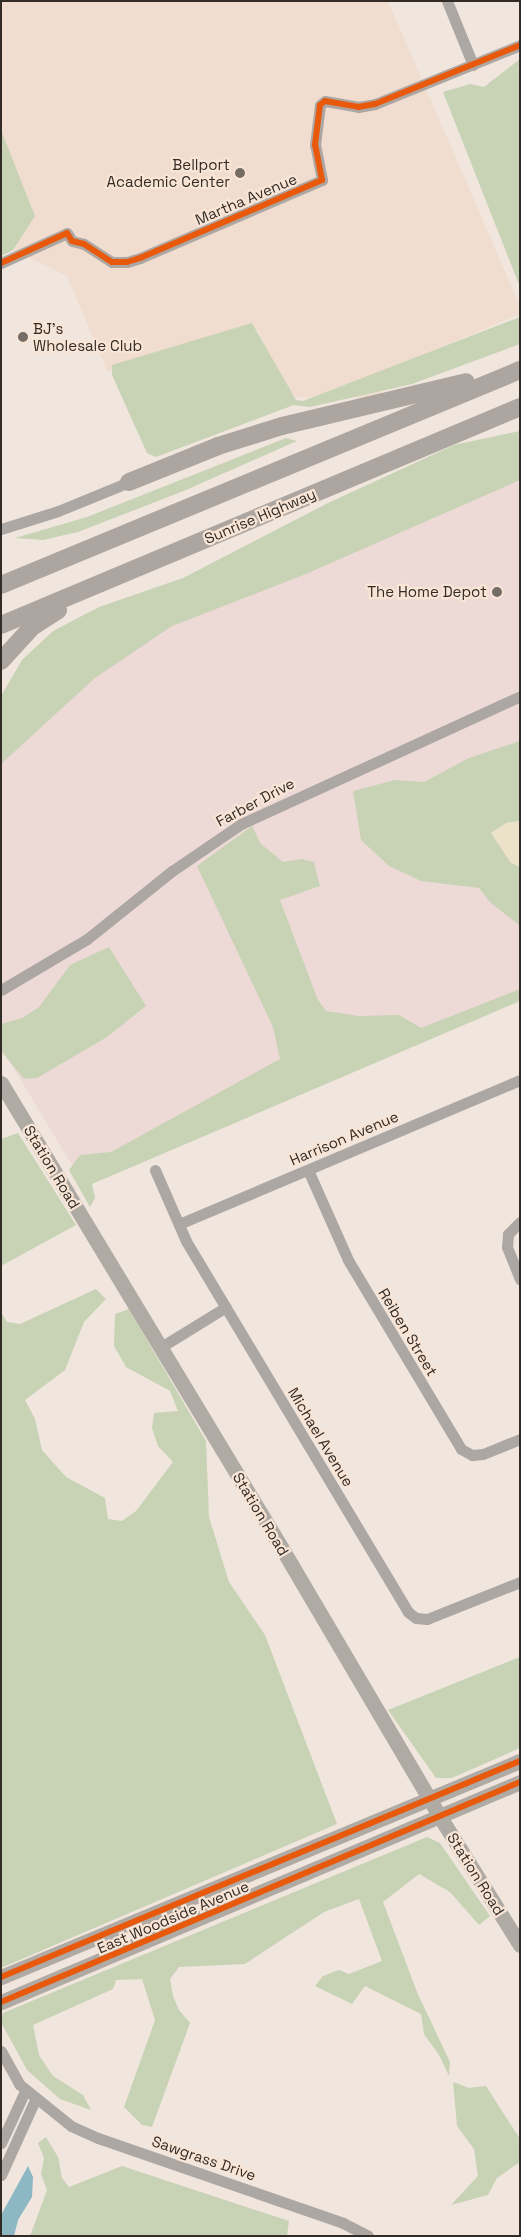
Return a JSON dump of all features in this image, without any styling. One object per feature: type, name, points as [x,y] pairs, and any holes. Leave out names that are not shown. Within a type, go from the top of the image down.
[{"type":"highway","points":[[129,482],[249,436],[344,410],[461,384],[520,364]]},
{"type":"highway","points":[[1,586],[520,370]]},
{"type":"highway","name":"Sunrise Highway","points":[[1,625],[520,407]]},
{"type":"highway","points":[[1,661],[23,636],[42,620],[105,588],[136,568]]},
{"type":"main road","name":"Station Road","points":[[1,1083],[161,1347],[440,1817],[520,1944]]},
{"type":"main road","name":"East Woodside Avenue","points":[[1,1977],[520,1761]]},
{"type":"main road","name":"East Woodside Avenue","points":[[1,2002],[520,1782]]},
{"type":"street","points":[[447,1],[473,65]]},
{"type":"street","name":"Martha Avenue","points":[[1,263],[67,233],[72,241],[84,244],[112,262],[126,262],[140,258],[322,180],[315,145],[320,106],[325,101],[358,107],[375,104],[520,45]]},
{"type":"street","points":[[1,529],[47,515],[129,482]]},
{"type":"street","name":"Farber Drive","points":[[1,990],[87,939],[172,871],[241,824],[520,696]]},
{"type":"street","name":"Harrison Avenue","points":[[179,1224],[520,1080]]},
{"type":"street","name":"Michael Avenue","points":[[155,1170],[186,1241],[408,1612],[416,1618],[427,1619],[520,1582]]},
{"type":"street","name":"Reiben Street","points":[[308,1170],[348,1260],[461,1449],[472,1455],[483,1454],[520,1439]]},
{"type":"street","points":[[520,1222],[508,1234],[507,1248],[520,1279]]},
{"type":"street","points":[[161,1347],[226,1307]]},
{"type":"street","name":"Sawgrass Drive","points":[[1,2051],[14,2078],[25,2091],[72,2126],[98,2138],[343,2222],[368,2236]]},
{"type":"street","points":[[1,2143],[25,2091]]},
{"type":"street","points":[[1,2175],[35,2100]]},
{"type":"shaded area","name":"Bellport Academic Center","points":[[1,1],[388,1],[520,306],[520,314],[374,375],[383,398],[285,397],[258,329],[107,371],[67,276],[13,250],[35,216],[1,130]]},
{"type":"shaded area","points":[[520,474],[520,998],[82,1182],[1,1047],[1,742],[168,617]]},
{"type":"green space","points":[[520,59],[520,287],[443,92],[470,84],[484,87]]},
{"type":"green space","points":[[1,130],[35,216],[13,250],[1,256]]},
{"type":"green space","points":[[520,317],[520,344],[412,384],[310,407],[294,405],[156,457],[147,453],[112,375],[112,365],[252,323],[296,400],[303,401]]},
{"type":"green space","points":[[520,431],[520,480],[306,574],[172,626],[95,678],[1,764],[1,696],[22,660],[53,631],[99,607],[183,578],[328,503],[454,445]]},
{"type":"green space","points":[[286,438],[297,441],[186,490],[78,532],[43,540],[15,538],[87,517]]},
{"type":"green space","points":[[520,741],[520,821],[506,823],[510,862],[520,867],[520,926],[490,902],[479,888],[421,881],[389,866],[361,840],[353,791],[395,780],[424,782],[469,758]]},
{"type":"green space","points":[[252,826],[261,844],[283,862],[302,859],[314,862],[320,886],[280,900],[318,1000],[326,1011],[359,1016],[399,1015],[421,1028],[520,989],[520,1001],[92,1184],[95,1198],[90,1207],[69,1170],[80,1155],[111,1152],[280,1059],[273,1027],[197,866]]},
{"type":"green space","points":[[109,947],[146,1006],[107,1037],[37,1078],[24,1079],[1,1051],[1,1024],[22,1018],[39,1007],[70,965]]},
{"type":"green space","points":[[18,1133],[76,1225],[1,1266],[1,1139]]},
{"type":"green space","points":[[96,1289],[106,1299],[84,1322],[65,1370],[25,1400],[35,1419],[42,1450],[66,1477],[105,1498],[108,1519],[122,1521],[136,1511],[173,1462],[158,1446],[152,1428],[154,1413],[178,1411],[170,1391],[126,1367],[114,1346],[115,1314],[129,1309],[206,1441],[209,1517],[229,1582],[265,1635],[337,1824],[1,1968],[1,1312],[7,1322],[20,1324]]},
{"type":"green space","points":[[520,1657],[520,1748],[452,1778],[436,1778],[388,1710]]},
{"type":"green space","points":[[427,1837],[440,1843],[490,1916],[479,1925],[450,1892],[419,1874],[383,1902],[417,1992],[450,2062],[449,2076],[439,2055],[424,2034],[421,2014],[365,1986],[352,2004],[315,1986],[323,1976],[339,1970],[349,1974],[382,1961],[359,1899],[324,1912],[245,1964],[179,1967],[170,1979],[173,1996],[179,2010],[190,2023],[152,2127],[142,2125],[124,2107],[155,2020],[142,1979],[116,1980],[113,1989],[33,2025],[39,2055],[53,2076],[83,2095],[91,2110],[60,2099],[27,2070],[1,2022],[3,2013]]},
{"type":"green space","points":[[453,2082],[469,2088],[486,2086],[520,2139],[520,2162],[497,2178],[488,2195],[451,2205],[478,2176],[474,2149],[457,2126]]},
{"type":"green space","points":[[46,2137],[58,2157],[62,2178],[69,2187],[122,2166],[289,2221],[287,2236],[30,2236],[47,2190],[41,2174],[44,2158],[38,2143]]},
{"type":"sand","points":[[520,821],[520,867],[510,862],[491,833],[506,823]]},
{"type":"water","points":[[28,2166],[33,2177],[32,2197],[18,2220],[14,2236],[1,2236],[1,2215]]},
{"type":"cycle path","points":[[1,263],[67,233],[72,241],[84,244],[112,262],[127,262],[140,258],[322,180],[315,145],[320,105],[325,101],[358,107],[375,104],[520,45]]},
{"type":"cycle path","points":[[1,1977],[520,1761]]},
{"type":"cycle path","points":[[1,2002],[520,1782]]},
{"type":"place","name":"Bellport Academic Center","points":[[240,173]]},
{"type":"place","name":"BJ's Wholesale Club","points":[[23,337]]},
{"type":"place","name":"The Home Depot","points":[[497,592]]}]
